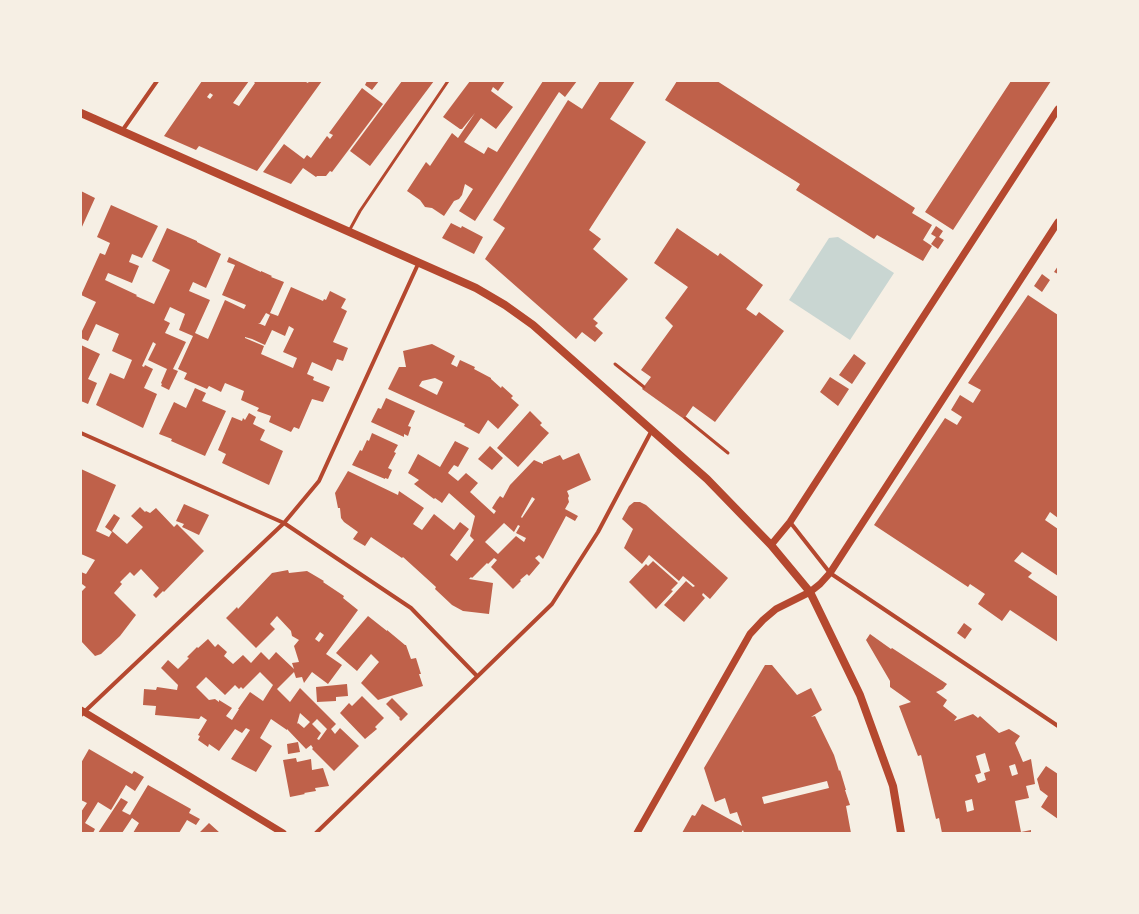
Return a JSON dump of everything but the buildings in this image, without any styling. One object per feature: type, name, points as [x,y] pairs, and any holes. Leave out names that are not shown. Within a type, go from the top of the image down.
[{"type":"main road","points":[[81,113],[476,288],[505,305],[533,325],[707,479],[771,545],[810,592],[860,695],[893,786],[901,833]]},
{"type":"street","points":[[121,132],[157,81]]},
{"type":"street","points":[[771,545],[790,522],[1058,109]]},
{"type":"street","points":[[637,833],[750,634],[776,609],[810,592],[830,573],[1058,222]]},
{"type":"street","points":[[283,833],[82,712],[284,524],[319,482],[419,262]]},
{"type":"street","points":[[316,833],[552,604],[598,532],[652,430]]},
{"type":"street","points":[[81,433],[284,524],[411,608],[477,676]]},
{"type":"street","points":[[790,522],[830,573],[1058,726]]},
{"type":"lane","points":[[348,231],[448,81]]},
{"type":"lane","points":[[615,364],[644,387]]},
{"type":"lane","points":[[685,418],[728,453]]},
{"type":"shaded area","points":[[838,237],[894,273],[850,340],[789,300],[829,238]]}]
